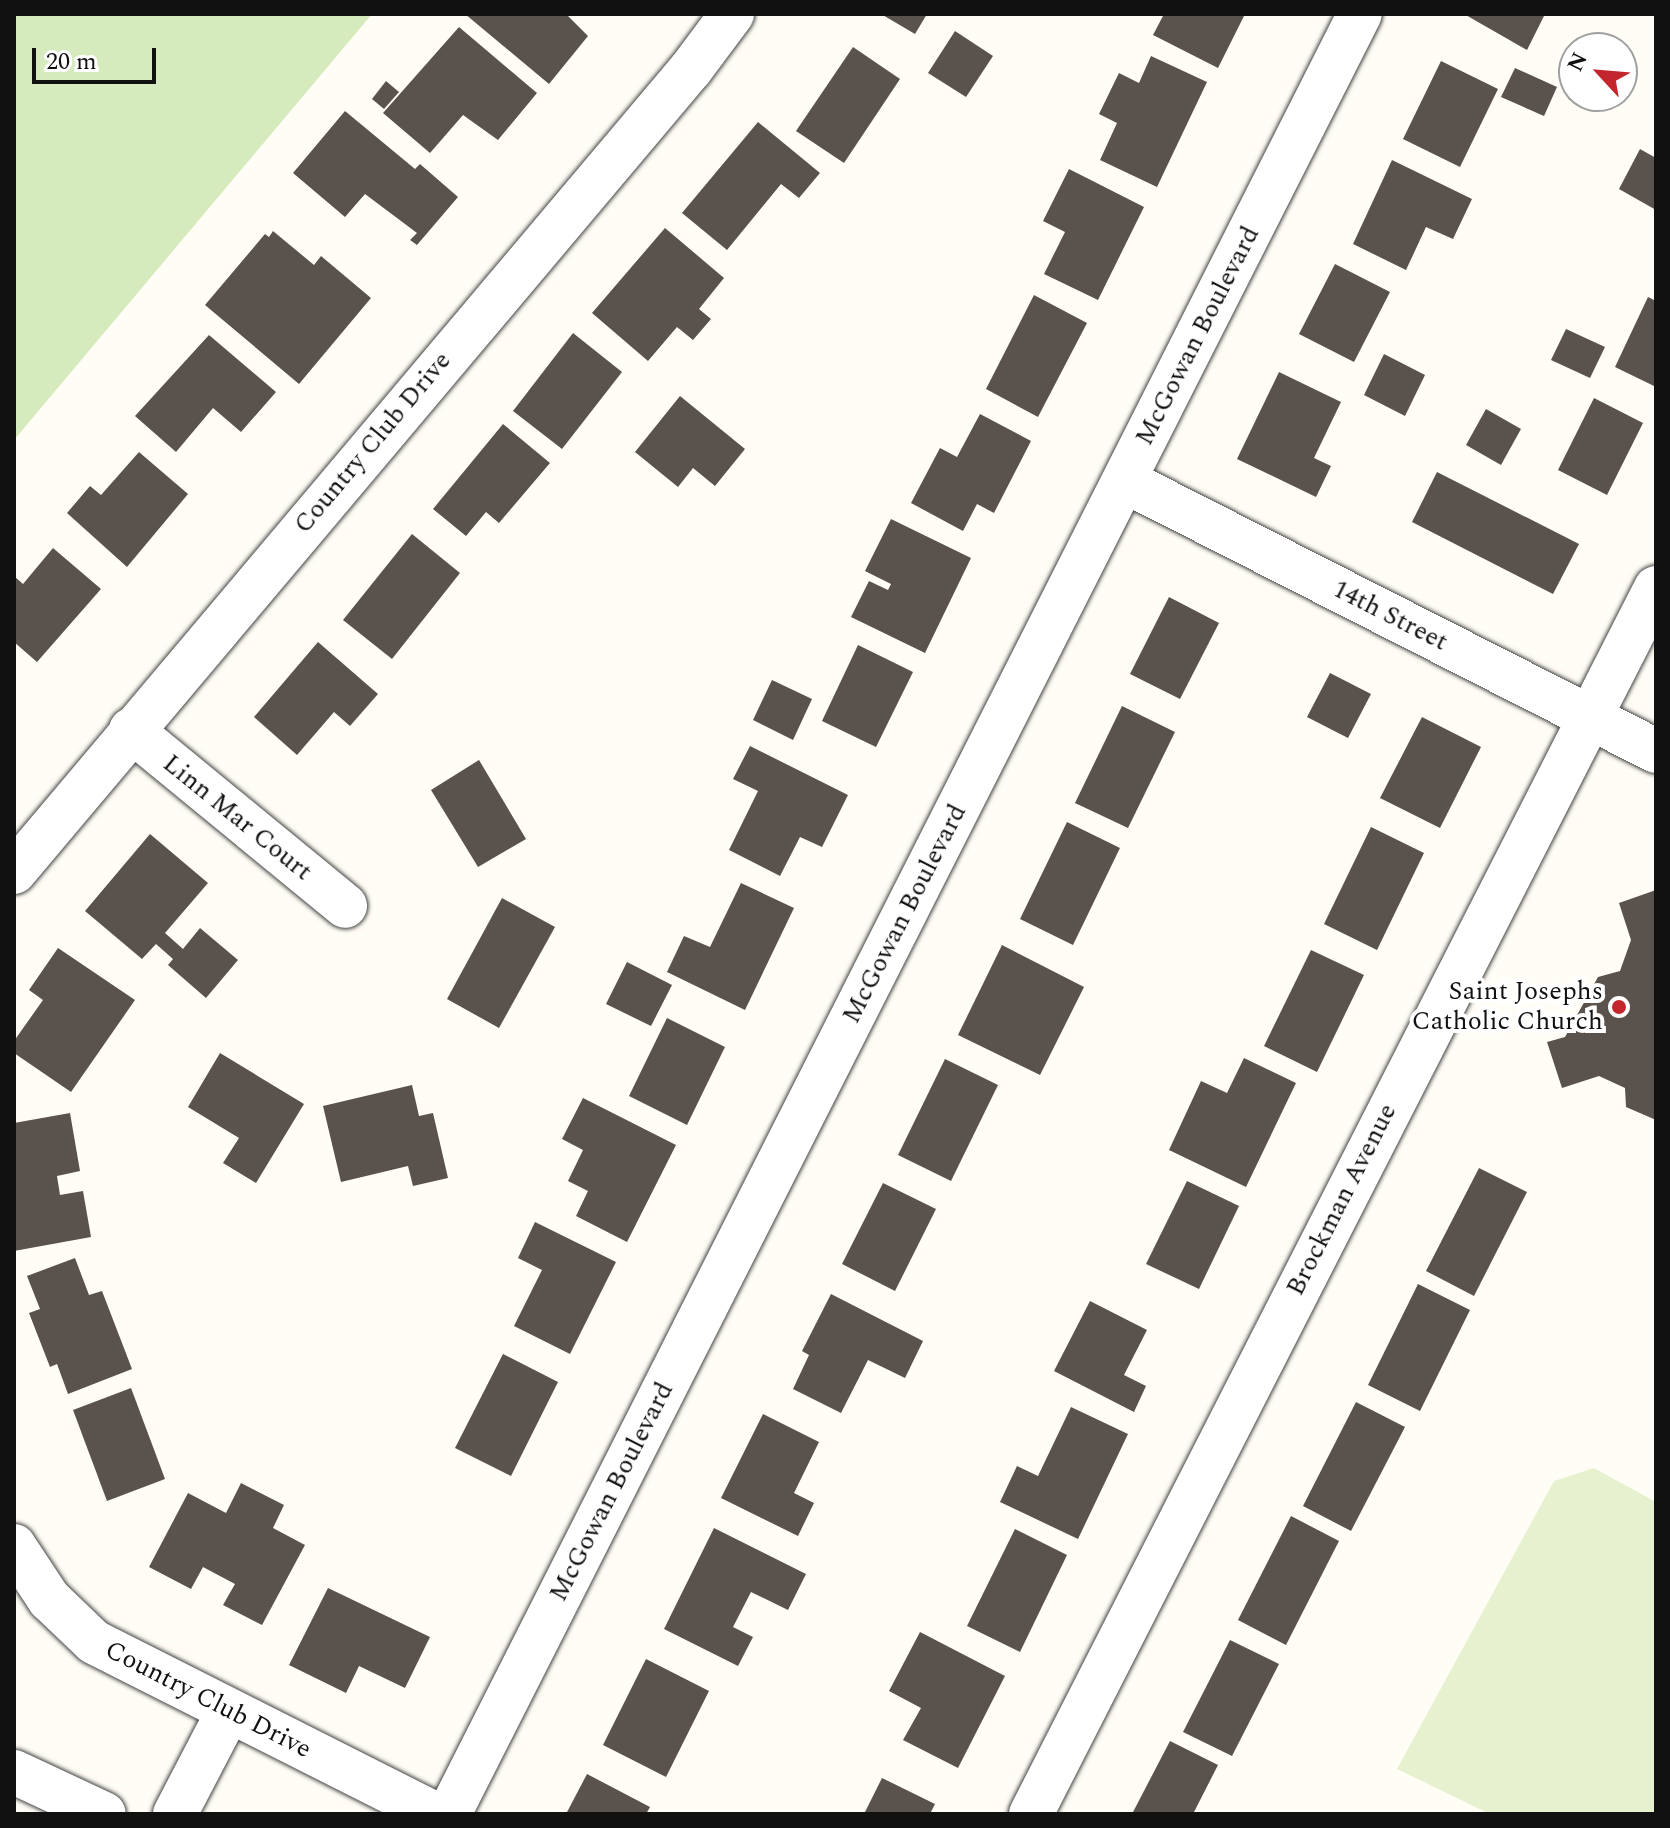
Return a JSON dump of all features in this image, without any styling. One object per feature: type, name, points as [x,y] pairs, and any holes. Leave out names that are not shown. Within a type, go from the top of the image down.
[{"type":"street","name":"Country Club Drive","points":[[14,872],[691,69],[732,14]]},
{"type":"street","name":"McGowan Boulevard","points":[[449,1814],[1360,14]]},
{"type":"street","name":"14th Street","points":[[1125,481],[1656,751]]},
{"type":"street","name":"Brockman Avenue","points":[[1031,1814],[1656,588]]},
{"type":"street","name":"Linn Mar Court","points":[[131,730],[345,906]]},
{"type":"street","name":"Country Club Drive","points":[[14,1546],[49,1599],[94,1642],[435,1814]]},
{"type":"street","points":[[175,1814],[228,1712]]},
{"type":"street","points":[[14,1772],[104,1814]]},
{"type":"green space","points":[[14,14],[372,14],[14,440]]},
{"type":"green space","points":[[1594,1468],[1656,1502],[1656,1814],[1490,1814],[1397,1769],[1554,1481]]},
{"type":"building","points":[[465,14],[566,14],[588,36],[549,84]]},
{"type":"building","points":[[881,14],[927,14],[915,34]]},
{"type":"building","points":[[1164,14],[1245,14],[1218,68],[1153,35]]},
{"type":"building","points":[[1464,14],[1545,14],[1527,50]]},
{"type":"building","points":[[459,27],[537,93],[498,140],[463,115],[430,153],[383,113]]},
{"type":"building","points":[[955,31],[993,56],[966,97],[928,73]]},
{"type":"building","points":[[853,47],[900,79],[844,163],[796,131]]},
{"type":"building","points":[[1151,56],[1207,82],[1157,187],[1100,160],[1117,123],[1099,114],[1119,73],[1139,83]]},
{"type":"building","points":[[1441,61],[1498,89],[1460,167],[1403,139]]},
{"type":"building","points":[[1515,68],[1557,87],[1544,116],[1501,97]]},
{"type":"building","points":[[386,81],[399,92],[384,109],[372,99]]},
{"type":"building","points":[[345,111],[415,169],[420,164],[458,197],[417,245],[410,240],[417,233],[365,194],[345,217],[293,173]]},
{"type":"building","points":[[758,122],[820,173],[799,198],[781,184],[727,250],[682,213]]},
{"type":"building","points":[[1640,149],[1656,158],[1656,210],[1619,189]]},
{"type":"building","points":[[1392,160],[1472,199],[1453,239],[1426,227],[1406,270],[1353,244]]},
{"type":"building","points":[[1069,169],[1144,207],[1098,300],[1044,274],[1065,232],[1043,221]]},
{"type":"building","points":[[665,228],[724,278],[699,309],[711,319],[693,340],[677,327],[648,361],[592,313]]},
{"type":"building","points":[[273,231],[314,265],[321,256],[371,298],[299,384],[205,305],[265,234],[269,237]]},
{"type":"building","points":[[1335,264],[1390,292],[1354,362],[1299,334]]},
{"type":"building","points":[[1034,295],[1087,323],[1038,417],[986,389]]},
{"type":"building","points":[[1648,297],[1656,301],[1656,387],[1615,367]]},
{"type":"building","points":[[1566,329],[1605,347],[1590,378],[1551,360]]},
{"type":"building","points":[[573,333],[622,372],[562,449],[513,411]]},
{"type":"building","points":[[209,335],[276,392],[241,432],[213,408],[176,452],[135,416]]},
{"type":"building","points":[[1384,354],[1425,375],[1405,416],[1364,395]]},
{"type":"building","points":[[1279,372],[1341,402],[1314,458],[1331,466],[1316,497],[1237,459]]},
{"type":"building","points":[[680,396],[745,449],[715,486],[693,468],[678,487],[635,452]]},
{"type":"building","points":[[1594,398],[1643,423],[1607,495],[1558,470]]},
{"type":"building","points":[[1486,409],[1521,429],[1501,465],[1466,445]]},
{"type":"building","points":[[980,414],[1031,441],[994,513],[977,504],[963,531],[911,503],[940,448],[957,457]]},
{"type":"building","points":[[503,424],[550,463],[499,523],[486,512],[466,536],[433,509]]},
{"type":"building","points":[[139,452],[188,494],[127,567],[67,513],[90,486],[101,495]]},
{"type":"building","points":[[1437,472],[1579,544],[1553,594],[1412,522]]},
{"type":"building","points":[[891,519],[971,558],[925,653],[851,617],[869,581],[888,590],[891,584],[865,571]]},
{"type":"building","points":[[412,534],[460,573],[392,659],[343,620]]},
{"type":"building","points":[[53,548],[101,589],[37,662],[14,642],[14,576],[23,584]]},
{"type":"building","points":[[1169,597],[1219,623],[1180,699],[1130,674]]},
{"type":"building","points":[[318,642],[378,694],[350,726],[334,712],[297,755],[254,717]]},
{"type":"building","points":[[858,645],[913,672],[876,747],[822,721]]},
{"type":"building","points":[[1330,673],[1371,694],[1348,738],[1307,717]]},
{"type":"building","points":[[772,680],[812,699],[793,740],[753,720]]},
{"type":"building","points":[[1122,706],[1175,732],[1128,828],[1075,803]]},
{"type":"building","points":[[1422,717],[1481,747],[1440,828],[1380,798]]},
{"type":"building","points":[[750,746],[848,795],[822,847],[800,837],[780,876],[729,850],[758,791],[733,779]]},
{"type":"building","points":[[479,760],[526,839],[478,867],[431,790]]},
{"type":"building","points":[[1067,822],[1120,848],[1073,945],[1020,919]]},
{"type":"building","points":[[1371,827],[1424,853],[1377,950],[1324,924]]},
{"type":"building","points":[[150,834],[208,883],[165,933],[183,949],[200,928],[238,960],[206,998],[168,965],[173,959],[156,944],[142,959],[85,911]]},
{"type":"building","points":[[741,883],[794,908],[745,1010],[667,972],[684,936],[710,947]]},
{"type":"building","name":"Saint Josephs Catholic Church","points":[[1656,890],[1656,1120],[1626,1107],[1625,1088],[1599,1076],[1562,1088],[1547,1042],[1565,1037],[1598,977],[1620,971],[1631,940],[1619,903]]},
{"type":"building","points":[[502,898],[555,927],[499,1028],[447,999]]},
{"type":"building","points":[[1002,945],[1084,987],[1040,1075],[958,1035]]},
{"type":"building","points":[[58,948],[135,1000],[71,1092],[14,1053],[14,1041],[43,1000],[29,990]]},
{"type":"building","points":[[1311,950],[1364,975],[1317,1072],[1264,1046]]},
{"type":"building","points":[[627,962],[672,985],[651,1026],[606,1004]]},
{"type":"building","points":[[667,1018],[725,1047],[687,1125],[629,1096]]},
{"type":"building","points":[[220,1053],[304,1104],[256,1183],[223,1163],[239,1138],[188,1107]]},
{"type":"building","points":[[1244,1058],[1296,1083],[1246,1187],[1169,1150],[1201,1081],[1227,1093]]},
{"type":"building","points":[[945,1059],[998,1085],[951,1181],[898,1155]]},
{"type":"building","points":[[412,1085],[419,1116],[433,1113],[448,1178],[413,1186],[408,1166],[341,1182],[323,1106]]},
{"type":"building","points":[[583,1098],[676,1145],[627,1242],[576,1216],[588,1191],[568,1181],[583,1150],[562,1139]]},
{"type":"building","points":[[70,1113],[80,1171],[57,1176],[60,1195],[83,1191],[91,1237],[14,1251],[14,1123]]},
{"type":"building","points":[[1479,1168],[1527,1192],[1474,1296],[1426,1271]]},
{"type":"building","points":[[1187,1181],[1239,1206],[1199,1289],[1146,1264]]},
{"type":"building","points":[[883,1183],[936,1209],[895,1291],[842,1264]]},
{"type":"building","points":[[535,1222],[616,1262],[570,1354],[514,1326],[542,1270],[518,1258]]},
{"type":"building","points":[[75,1258],[89,1295],[102,1291],[132,1369],[68,1394],[57,1364],[50,1367],[29,1313],[40,1309],[27,1276]]},
{"type":"building","points":[[1418,1284],[1470,1310],[1420,1411],[1368,1385]]},
{"type":"building","points":[[831,1294],[923,1341],[905,1378],[868,1360],[841,1413],[793,1389],[809,1355],[802,1351]]},
{"type":"building","points":[[1090,1301],[1147,1330],[1124,1375],[1146,1386],[1134,1412],[1054,1371]]},
{"type":"building","points":[[503,1354],[558,1382],[511,1476],[455,1448]]},
{"type":"building","points":[[131,1388],[165,1479],[107,1501],[73,1410]]},
{"type":"building","points":[[1356,1402],[1405,1427],[1351,1531],[1303,1506]]},
{"type":"building","points":[[1071,1407],[1128,1434],[1078,1539],[1000,1502],[1017,1466],[1038,1476]]},
{"type":"building","points":[[763,1414],[819,1442],[794,1493],[814,1503],[798,1536],[721,1498]]},
{"type":"building","points":[[241,1483],[284,1505],[273,1528],[305,1545],[262,1625],[223,1605],[235,1584],[203,1567],[191,1589],[149,1567],[188,1493],[226,1513]]},
{"type":"building","points":[[1291,1516],[1339,1541],[1286,1645],[1238,1620]]},
{"type":"building","points":[[714,1528],[806,1574],[788,1610],[751,1592],[733,1627],[753,1637],[738,1666],[664,1629]]},
{"type":"building","points":[[1015,1529],[1067,1555],[1020,1652],[967,1626]]},
{"type":"building","points":[[328,1588],[430,1637],[405,1688],[359,1666],[346,1693],[289,1665]]},
{"type":"building","points":[[920,1632],[1005,1676],[958,1768],[903,1740],[921,1708],[889,1691]]},
{"type":"building","points":[[1230,1640],[1279,1664],[1232,1756],[1183,1732]]},
{"type":"building","points":[[646,1659],[709,1691],[666,1777],[603,1745]]},
{"type":"building","points":[[1170,1741],[1218,1765],[1193,1814],[1132,1814]]},
{"type":"building","points":[[587,1774],[650,1807],[646,1814],[566,1814]]},
{"type":"building","points":[[882,1778],[935,1804],[930,1814],[864,1814]]},
{"type":"place","name":"Saint Josephs Catholic Church","points":[[1619,1007]]}]
